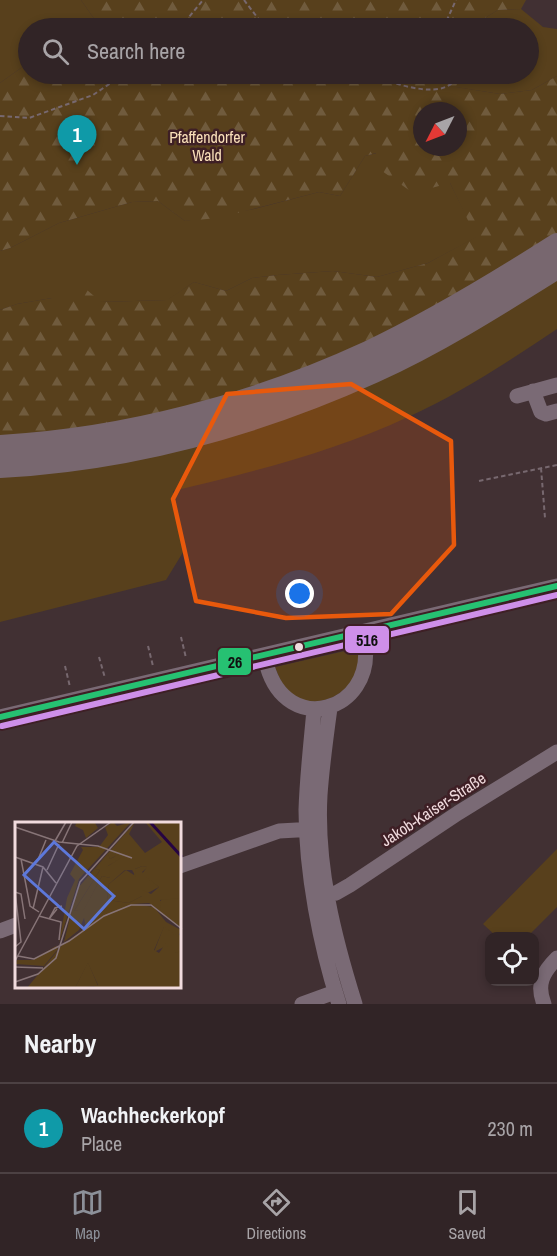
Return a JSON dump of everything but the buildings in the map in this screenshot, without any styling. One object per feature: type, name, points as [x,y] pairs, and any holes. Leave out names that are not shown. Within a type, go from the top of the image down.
[{"type":"highway","points":[[0,446],[78,438],[156,424],[266,393],[367,352],[414,329],[557,244]]},
{"type":"highway","points":[[0,466],[80,459],[159,444],[218,430],[302,401],[376,371],[424,346],[557,268]]},
{"type":"street","points":[[517,396],[557,385]]},
{"type":"street","points":[[533,391],[541,412],[546,414],[557,411]]},
{"type":"street","points":[[0,717],[557,586]]},
{"type":"street","points":[[267,666],[272,680],[282,695],[298,706],[314,710],[330,708],[346,698],[361,678],[366,663],[365,644]]},
{"type":"street","points":[[313,829],[320,796],[330,708]]},
{"type":"street","points":[[314,710],[308,783],[321,896],[342,997]]},
{"type":"street","name":"Jakob-Kaiser-Straße","points":[[321,896],[350,885],[458,813],[557,752]]},
{"type":"street","points":[[182,865],[279,831],[313,829]]},
{"type":"street","points":[[321,896],[347,977],[342,997]]},
{"type":"street","points":[[0,931],[15,926]]},
{"type":"street","points":[[544,1004],[540,984],[542,977],[557,958]]},
{"type":"street","points":[[342,997],[347,977]]},
{"type":"street","points":[[302,1004],[342,997]]},
{"type":"path","points":[[188,18],[203,0]]},
{"type":"path","points":[[244,0],[258,18]]},
{"type":"path","points":[[448,18],[456,0]]},
{"type":"path","points":[[0,116],[29,118],[93,95],[109,84]]},
{"type":"path","points":[[395,84],[437,90],[449,84]]},
{"type":"path","points":[[479,481],[557,465]]},
{"type":"path","points":[[541,468],[545,518]]},
{"type":"path","points":[[181,637],[187,661]]},
{"type":"path","points":[[148,646],[154,669]]},
{"type":"path","points":[[99,657],[106,681]]},
{"type":"path","points":[[65,666],[70,689]]},
{"type":"highlighted area","points":[[351,384],[451,441],[454,545],[391,614],[286,618],[196,601],[173,499],[227,394]]},
{"type":"green space","points":[[0,0],[81,0],[94,18],[18,18],[18,70],[0,83]]},
{"type":"green space","points":[[81,0],[526,0],[521,9],[498,10],[485,18],[94,18]]},
{"type":"green space","points":[[521,9],[532,18],[485,18],[498,10]]},
{"type":"green space","points":[[539,24],[543,27],[557,29],[557,76],[532,90],[500,94],[455,87],[456,84],[539,84]]},
{"type":"green space","name":"Pfaffendorfer Wald","points":[[18,70],[18,84],[457,84],[456,87],[500,94],[532,90],[557,76],[557,236],[365,345],[243,392],[118,427],[0,442],[0,310],[17,304],[52,298],[80,298],[87,290],[101,302],[167,300],[194,282],[226,291],[252,278],[333,271],[377,277],[428,263],[476,237],[450,183],[413,193],[382,171],[376,153],[365,156],[340,196],[319,192],[218,218],[185,221],[158,201],[132,202],[59,223],[0,251],[0,83]]},
{"type":"green space","points":[[377,153],[450,183],[477,237],[428,263],[377,277],[333,271],[278,275],[252,278],[226,291],[194,282],[168,300],[101,302],[80,298],[52,298],[17,304],[0,310],[0,251],[59,223],[132,202],[158,201],[185,221],[254,209],[319,192],[340,196],[365,156]]},
{"type":"green space","points":[[557,277],[557,329],[503,365],[447,398],[380,429],[322,451],[173,491],[185,549],[166,580],[0,622],[0,473]]},
{"type":"green space","points":[[358,648],[359,662],[355,675],[347,687],[323,701],[309,702],[296,698],[285,688],[275,667]]},
{"type":"green space","points":[[557,849],[557,907],[532,932],[492,932],[483,924]]},
{"type":"transit line","name":"26","points":[[0,717],[557,586]]},
{"type":"transit line","name":"516","points":[[2,726],[557,595]]},
{"type":"place","name":"Wachheckerkopf","points":[[77,165]]}]
